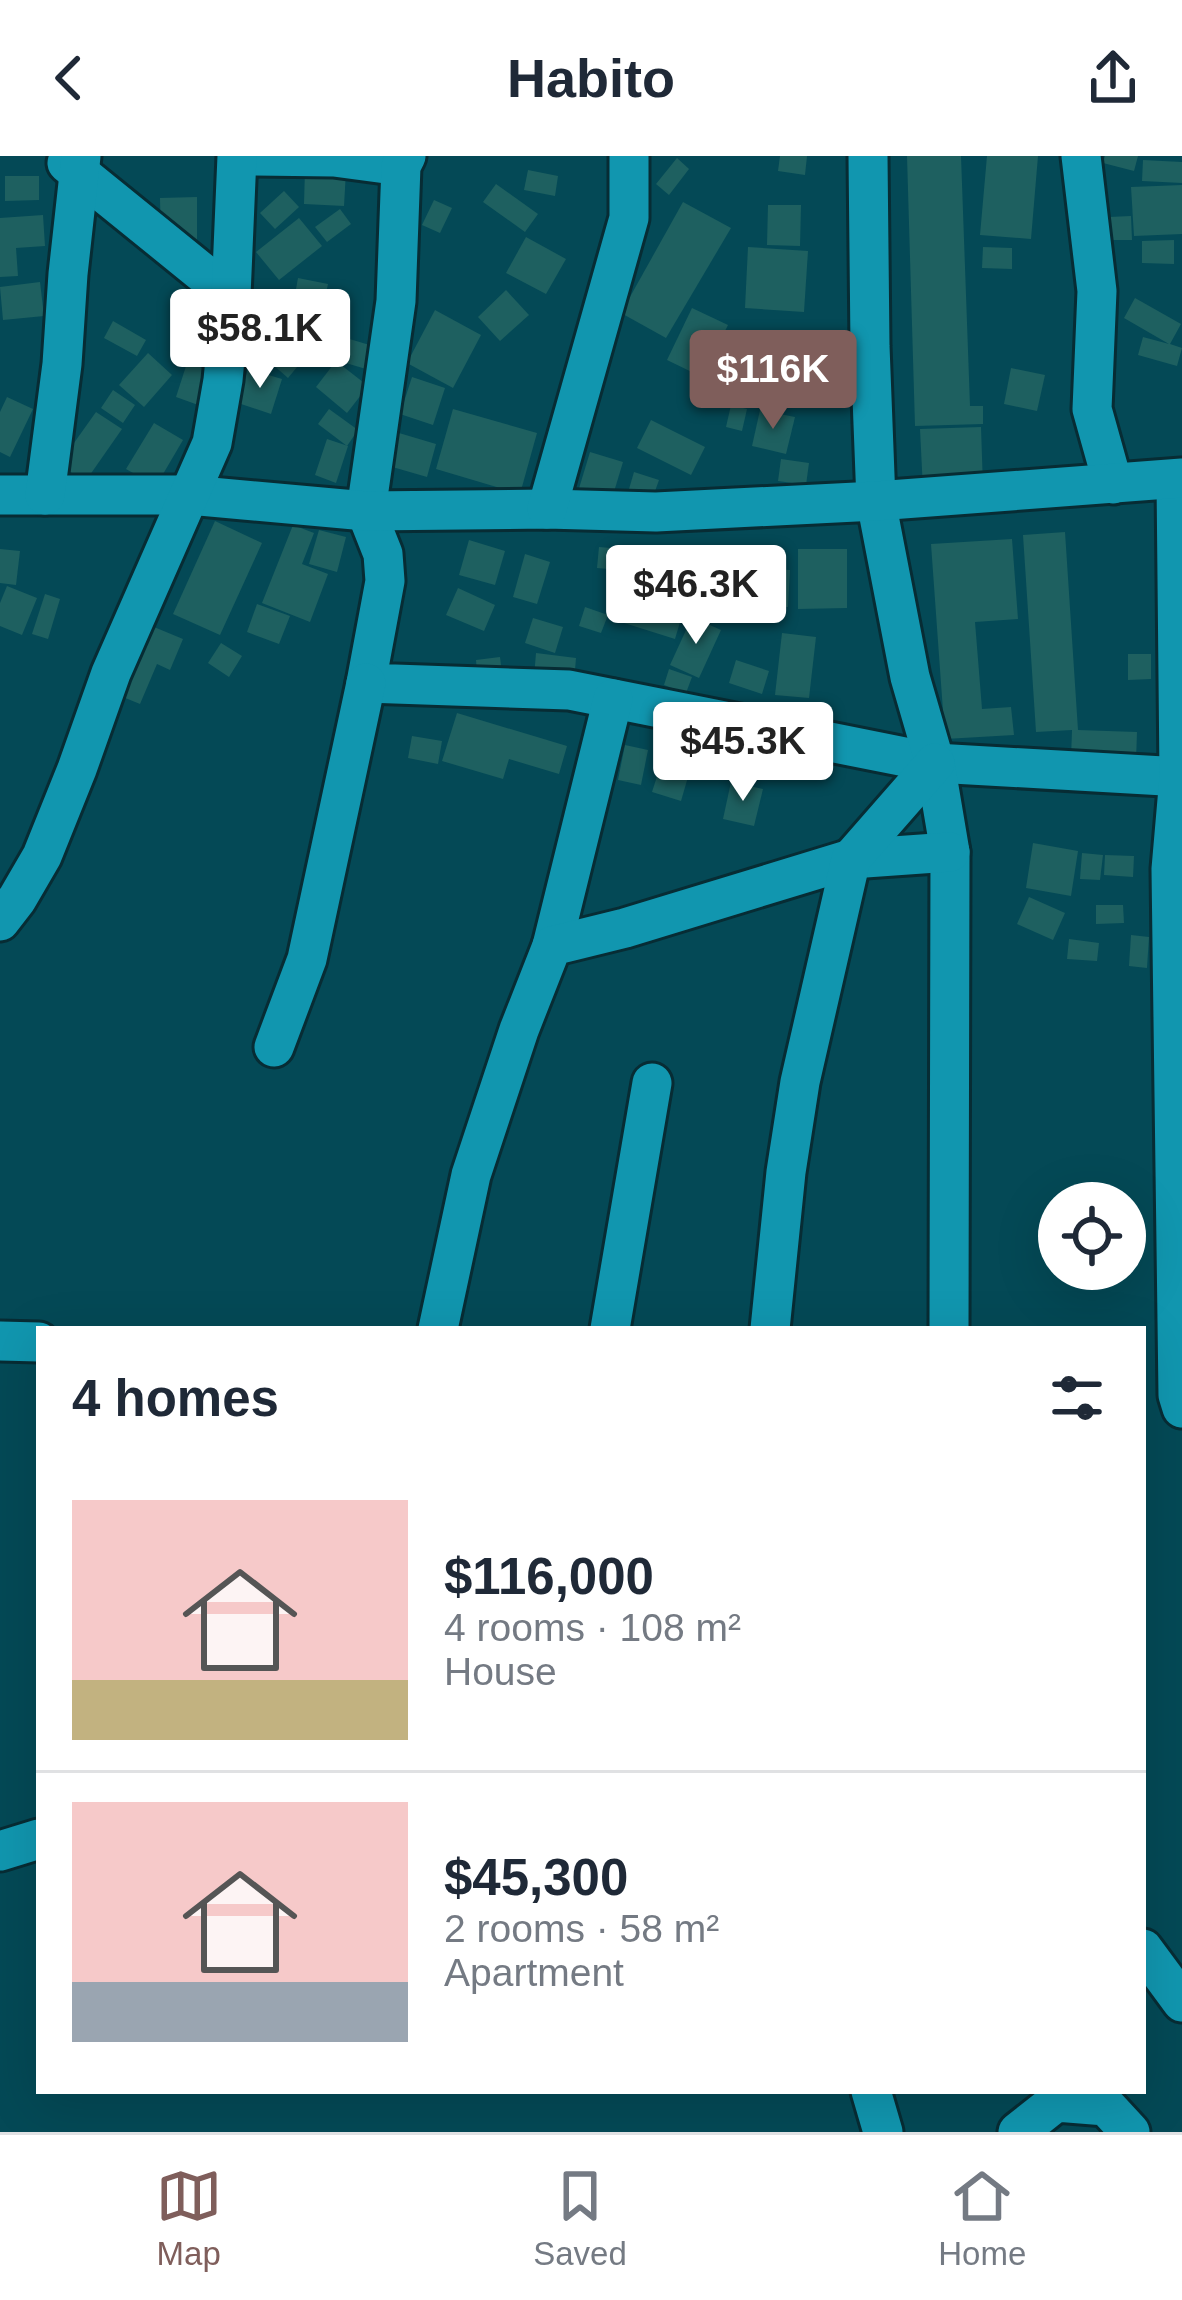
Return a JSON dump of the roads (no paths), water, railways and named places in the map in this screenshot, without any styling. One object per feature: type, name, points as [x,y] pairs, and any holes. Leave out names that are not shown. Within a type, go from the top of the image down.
[{"type":"street","points":[[0,922],[42,856],[112,673],[212,443],[231,296],[237,156]]},
{"type":"street","points":[[255,156],[403,161],[396,301],[366,511],[383,554],[385,581],[307,959],[274,1047]]},
{"type":"street","points":[[547,509],[629,218],[629,156]]},
{"type":"street","points":[[868,156],[876,501],[950,852],[949,1326]]},
{"type":"street","points":[[1081,156],[1097,291],[1092,409],[1113,484]]},
{"type":"street","points":[[73,162],[231,296]]},
{"type":"street","points":[[45,496],[73,162]]},
{"type":"street","points":[[0,495],[189,495],[366,511],[656,512],[1179,479],[1180,777],[1171,869],[1171,1398]]},
{"type":"street","points":[[366,683],[569,691],[934,763],[1180,777]]},
{"type":"street","points":[[439,1326],[471,1175],[552,946],[613,699]]},
{"type":"street","points":[[770,1326],[800,1082],[851,859],[934,763]]},
{"type":"street","points":[[552,946],[851,859],[950,852]]},
{"type":"street","points":[[611,1326],[652,1083]]},
{"type":"street","points":[[0,1341],[36,1342]]},
{"type":"street","points":[[0,1851],[36,1840]]},
{"type":"street","points":[[1146,1953],[1182,2002]]},
{"type":"street","points":[[872,2094],[883,2132]]},
{"type":"street","points":[[1018,2132],[1056,2102],[1106,2106],[1130,2132]]}]
